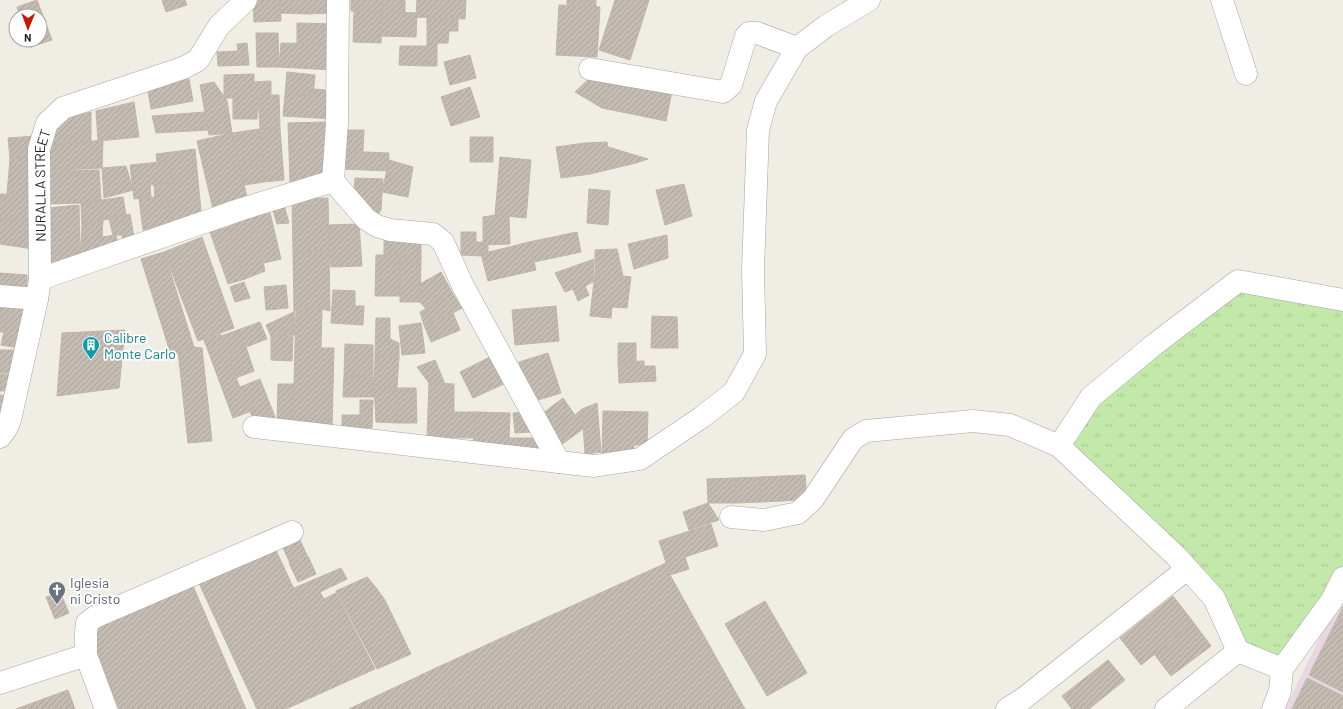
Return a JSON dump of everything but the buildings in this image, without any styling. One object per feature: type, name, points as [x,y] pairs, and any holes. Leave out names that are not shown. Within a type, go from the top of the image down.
[{"type":"street","name":"NURALLA STREET","points":[[0,437],[10,420],[38,289],[39,149],[47,123],[63,108],[183,68],[198,60],[219,26],[246,0]]},
{"type":"street","points":[[338,0],[336,123],[332,181],[366,219],[377,226],[390,230],[433,234],[443,242],[462,286],[559,462]]},
{"type":"street","points":[[254,426],[594,466],[640,459],[702,417],[734,392],[755,354],[753,270],[758,130],[766,101],[797,48],[826,26],[869,0]]},
{"type":"street","points":[[1222,0],[1246,74]]},
{"type":"street","points":[[590,69],[723,92],[731,85],[746,36],[749,33],[757,33],[797,48]]},
{"type":"street","points":[[0,296],[38,289],[242,208],[332,181]]},
{"type":"street","points":[[1059,446],[1091,397],[1155,344],[1238,282],[1343,300]]},
{"type":"street","points":[[731,517],[764,520],[798,513],[813,499],[853,439],[866,431],[973,421],[1010,425],[1059,446],[1176,556],[1214,598],[1238,651],[1282,670]]},
{"type":"street","points":[[106,709],[86,655],[86,633],[88,623],[95,616],[292,532]]},
{"type":"street","points":[[1007,709],[1023,699],[1187,569]]},
{"type":"street","points":[[1273,709],[1280,691],[1282,670],[1332,600],[1343,578]]},
{"type":"street","points":[[1166,709],[1238,651]]},
{"type":"street","points":[[0,683],[86,655]]},
{"type":"shaded area","points":[[1343,589],[1343,709],[1285,709]]},
{"type":"green space","points":[[1238,281],[1343,300],[1343,578],[1282,669],[1238,651],[1214,598],[1059,446],[1091,397]]},
{"type":"place","name":"Calibre Monte Carlo","points":[[91,360]]},
{"type":"place","name":"Iglesia ni Cristo","points":[[57,605]]}]
